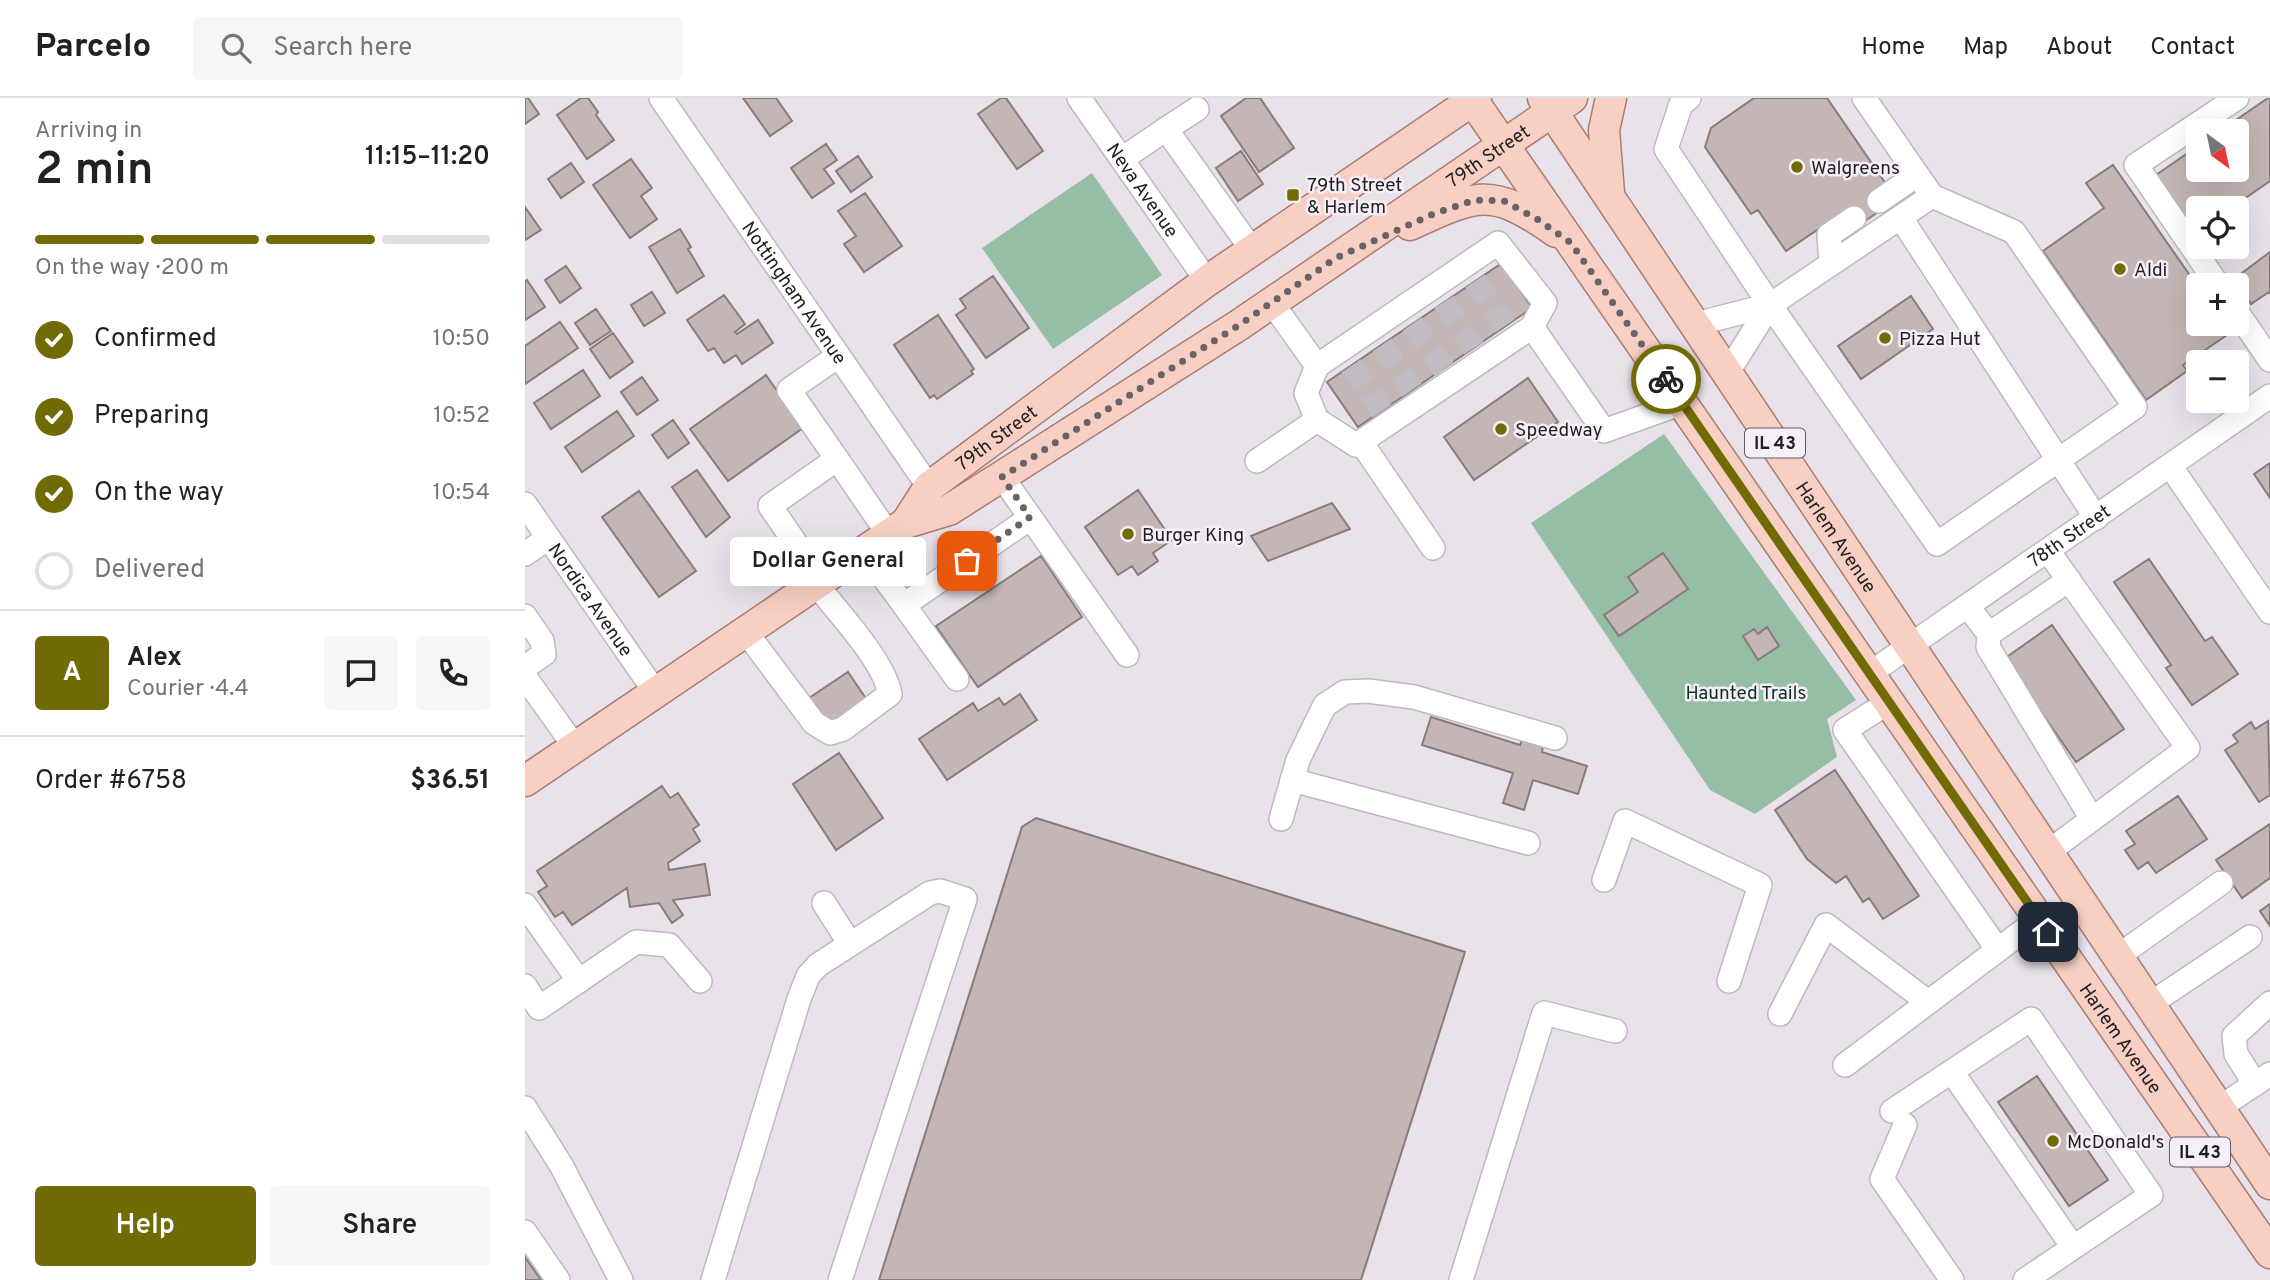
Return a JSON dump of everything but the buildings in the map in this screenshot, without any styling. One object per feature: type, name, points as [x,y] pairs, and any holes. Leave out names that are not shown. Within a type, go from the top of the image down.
[{"type":"main road","points":[[1610,196],[1604,130],[1611,98]]},
{"type":"main road","name":"Harlem Avenue","points":[[1473,99],[2039,919],[2266,1240]]},
{"type":"main road","name":"79th Street","points":[[897,529],[929,487],[1207,281],[1473,99]]},
{"type":"main road","name":"Harlem Avenue","points":[[1556,103],[1610,196],[2270,1184]]},
{"type":"main road","name":"79th Street","points":[[525,781],[897,529],[949,510],[1272,303],[1503,145],[1556,103]]},
{"type":"main road","points":[[1336,258],[1433,214],[1475,200],[1504,201],[1537,219],[1571,243]]},
{"type":"street","name":"Nottingham Avenue","points":[[661,98],[929,487]]},
{"type":"street","name":"Neva Avenue","points":[[1079,98],[1207,281]]},
{"type":"street","points":[[1689,98],[1681,104],[1666,149],[1770,305],[1937,544],[2136,407],[2014,233],[1932,196],[1864,98]]},
{"type":"street","points":[[2210,273],[2136,165],[2237,98]]},
{"type":"street","points":[[1122,159],[1197,109]]},
{"type":"street","points":[[1166,130],[1252,250]]},
{"type":"street","points":[[1879,201],[1917,175]]},
{"type":"street","points":[[1696,324],[1770,305],[1932,196]]},
{"type":"street","points":[[1831,264],[1829,235],[1854,218]]},
{"type":"street","points":[[1901,218],[2096,518]]},
{"type":"street","points":[[1498,243],[1545,303],[1517,331],[1386,417],[1356,445],[1317,420],[1306,393],[1317,366],[1345,358],[1470,274],[1498,243]]},
{"type":"street","points":[[1272,303],[1317,366]]},
{"type":"street","points":[[1728,372],[1770,305]]},
{"type":"street","points":[[2249,329],[2270,360]]},
{"type":"street","points":[[1517,331],[1604,431],[1682,403]]},
{"type":"street","points":[[838,356],[789,390],[837,459],[897,529]]},
{"type":"street","name":"78th Street","points":[[1869,674],[2270,397]]},
{"type":"street","points":[[1257,461],[1317,420]]},
{"type":"street","points":[[1361,442],[1433,548]]},
{"type":"street","points":[[745,632],[814,723],[830,733],[843,729],[890,694],[888,680],[818,582],[770,506],[837,459]]},
{"type":"street","points":[[2171,467],[2270,612]]},
{"type":"street","points":[[1002,477],[1126,655]]},
{"type":"street","name":"Nordica Avenue","points":[[525,504],[656,692]]},
{"type":"street","points":[[904,605],[1030,517]]},
{"type":"street","points":[[525,554],[548,538]]},
{"type":"street","points":[[864,551],[957,679]]},
{"type":"street","points":[[2048,551],[2188,748],[2048,852]]},
{"type":"street","points":[[1989,634],[2069,580]]},
{"type":"street","points":[[1968,607],[1989,634],[1987,647],[2092,820]]},
{"type":"street","points":[[525,617],[542,641],[544,654],[525,667]]},
{"type":"street","points":[[525,677],[575,747]]},
{"type":"street","points":[[1281,819],[1298,760],[1325,705],[1345,692],[1368,691],[1414,697],[1555,738]]},
{"type":"street","points":[[1889,702],[1845,730],[1998,950]]},
{"type":"street","points":[[1292,780],[1528,843]]},
{"type":"street","points":[[1604,880],[1625,821],[1760,885],[1729,981]]},
{"type":"street","points":[[2118,956],[2221,883]]},
{"type":"street","points":[[712,1280],[808,976],[818,965],[849,944],[930,893],[940,891],[965,899],[840,1280]]},
{"type":"street","points":[[824,904],[849,944]]},
{"type":"street","points":[[525,905],[579,981]]},
{"type":"street","points":[[1845,1065],[2039,919]]},
{"type":"street","points":[[1780,1014],[1826,925],[1928,1002]]},
{"type":"street","points":[[2150,1004],[2250,937]]},
{"type":"street","points":[[525,986],[539,1008],[636,942],[669,945],[700,981]]},
{"type":"street","points":[[2219,1108],[2263,1079],[2236,1055],[2235,1036],[2270,1003]]},
{"type":"street","points":[[1461,1280],[1544,1013],[1615,1031]]},
{"type":"street","points":[[1952,1280],[1882,1179],[1898,1118],[1952,1072],[2031,1019],[2151,1195],[2025,1280]]},
{"type":"street","points":[[1952,1072],[2073,1247]]},
{"type":"street","points":[[525,1108],[561,1165],[621,1280]]},
{"type":"street","points":[[525,1232],[558,1280]]},
{"type":"green space","points":[[1092,173],[1162,275],[1053,349],[982,248]]},
{"type":"green space","name":"Haunted Trails","points":[[1664,434],[1856,700],[1827,719],[1837,757],[1755,814],[1710,790],[1531,523]]},
{"type":"tunnel","points":[[1475,281],[1505,326]]},
{"type":"tunnel","points":[[1444,302],[1474,348]]},
{"type":"tunnel","points":[[1412,324],[1444,369]]},
{"type":"tunnel","points":[[1382,345],[1412,390]]},
{"type":"tunnel","points":[[1351,366],[1382,411]]},
{"type":"way so far","points":[[967,561],[1030,517],[1002,477],[1239,325],[1336,258],[1460,203],[1487,199],[1504,201],[1537,219],[1571,243],[1666,379]]},
{"type":"place","name":"Walgreens","points":[[1797,167]]},
{"type":"place","name":"79th Street & Harlem","points":[[1293,195]]},
{"type":"place","name":"Aldi","points":[[2120,269]]},
{"type":"place","name":"Pizza Hut","points":[[1885,338]]},
{"type":"place","name":"Speedway","points":[[1501,429]]},
{"type":"place","name":"Burger King","points":[[1128,534]]},
{"type":"place","name":"Dollar General","points":[[967,561]]},
{"type":"place","name":"McDonald's","points":[[2053,1141]]},
{"type":"route","points":[[1666,379],[2048,932]]}]
